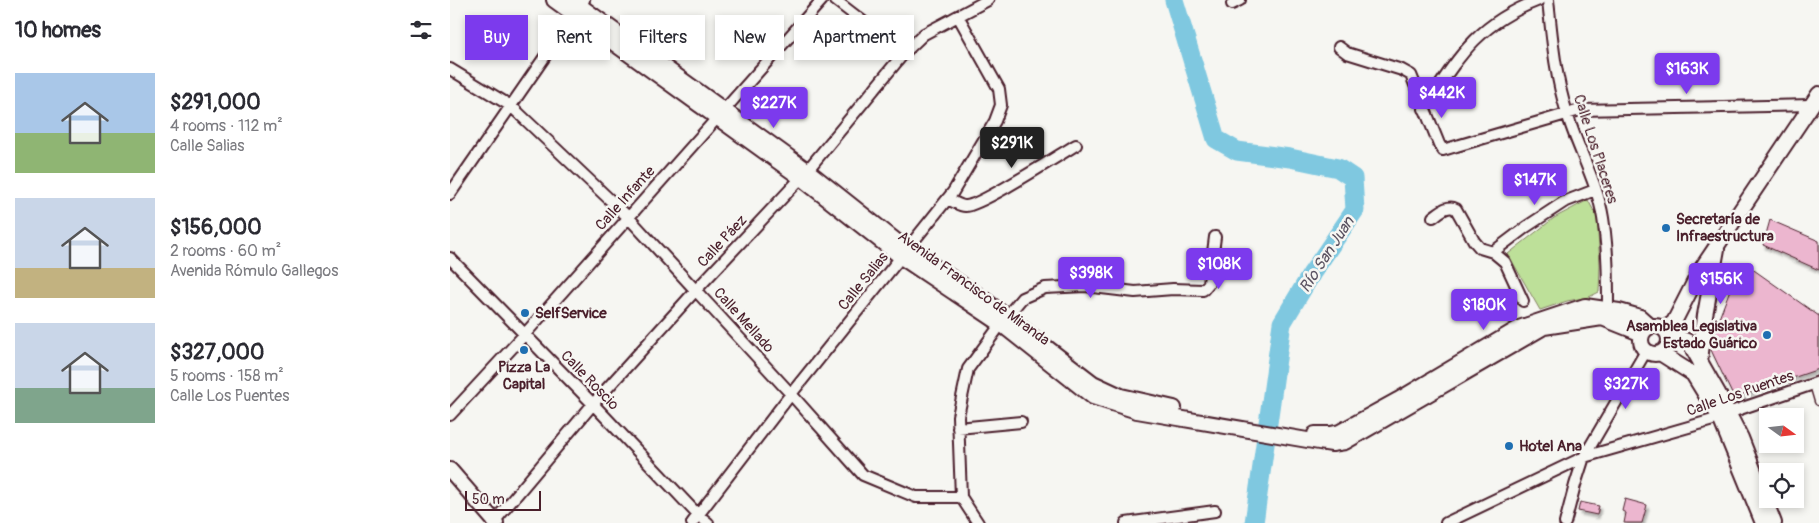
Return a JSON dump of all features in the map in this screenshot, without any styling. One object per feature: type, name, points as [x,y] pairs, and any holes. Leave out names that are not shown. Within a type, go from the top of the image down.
[{"type":"main road","name":"Avenida Francisco de Miranda","points":[[554,0],[577,5],[721,114],[805,174],[904,253],[1004,320],[1093,397],[1137,411],[1221,421],[1318,438],[1332,444],[1345,442],[1544,327],[1602,318],[1646,330]]},
{"type":"main road","points":[[1666,331],[1674,322],[1700,271],[1815,100]]},
{"type":"main road","points":[[1700,362],[1705,315],[1718,245]]},
{"type":"main road","name":"Avenida Francisco de Miranda","points":[[1318,438],[1340,432],[1519,328],[1585,306],[1608,309],[1640,317],[1646,330]]},
{"type":"main road","points":[[1763,523],[1724,416],[1689,342],[1660,326],[1646,330],[1641,343],[1646,350],[1650,353],[1660,353],[1693,374],[1724,416],[1741,438],[1774,523]]},
{"type":"main road","points":[[1660,353],[1664,351],[1669,342],[1666,331]]},
{"type":"main road","points":[[450,470],[494,522]]},
{"type":"street","name":"Calle Infante","points":[[450,415],[525,334],[822,0]]},
{"type":"street","points":[[835,0],[855,15]]},
{"type":"street","name":"Calle Páez","points":[[914,44],[924,34],[988,0]]},
{"type":"street","points":[[1424,109],[1470,44],[1496,21],[1539,0]]},
{"type":"street","name":"Calle Los Placeres","points":[[1548,0],[1556,66],[1567,113],[1603,217],[1608,262],[1608,309]]},
{"type":"street","points":[[450,194],[511,106],[577,5]]},
{"type":"street","name":"Calle Salias","points":[[695,519],[791,394],[947,199],[995,121],[1001,105],[999,90],[958,16]]},
{"type":"street","points":[[1339,48],[1347,53],[1402,70],[1411,75],[1443,150],[1580,110],[1815,100]]},
{"type":"street","name":"Calle Páez","points":[[494,522],[593,404],[696,290],[805,174],[898,60]]},
{"type":"street","name":"Calle Mellado","points":[[450,69],[511,106],[628,217],[863,475],[916,497],[962,497]]},
{"type":"street","points":[[947,199],[966,206],[976,204],[1076,145]]},
{"type":"street","points":[[1493,252],[1564,202],[1595,190]]},
{"type":"street","points":[[1433,217],[1448,207],[1452,206],[1456,209],[1480,248],[1493,252],[1505,262],[1522,301]]},
{"type":"street","points":[[978,523],[962,497],[958,416],[968,369],[1022,298],[1045,288],[1085,286],[1135,292],[1173,289],[1203,290],[1209,283],[1216,238]]},
{"type":"street","name":"Calle Roscio","points":[[450,258],[593,404],[695,519],[708,523]]},
{"type":"street","points":[[1565,523],[1584,457],[1646,350]]},
{"type":"street","points":[[1817,383],[1819,400]]},
{"type":"street","name":"Calle Los Puentes","points":[[1446,523],[1584,457],[1724,416],[1817,383]]},
{"type":"street","points":[[958,428],[1021,422]]},
{"type":"street","points":[[1126,523],[1215,511]]},
{"type":"green space","points":[[1588,200],[1597,217],[1600,265],[1599,292],[1589,297],[1567,301],[1540,310],[1508,254],[1554,218]]},
{"type":"building","points":[[1770,220],[1819,241],[1819,270],[1763,245]]},
{"type":"building","name":"Asamblea Legislativa Estado Guárico","points":[[1751,268],[1819,316],[1819,369],[1734,398],[1711,350],[1718,321],[1731,287]]},
{"type":"building","points":[[1625,499],[1647,505],[1642,523],[1624,523],[1626,513],[1622,511]]},
{"type":"building","points":[[1580,502],[1599,506],[1597,515],[1578,511]]},
{"type":"waterway","name":"Río San Juan","points":[[1174,0],[1216,139],[1237,151],[1290,158],[1338,168],[1353,178],[1355,210],[1312,273],[1282,323],[1254,523]]},
{"type":"place","name":"Secretaría de Infraestructura","points":[[1666,228]]},
{"type":"place","name":"SelfService","points":[[525,313]]},
{"type":"place","name":"Asamblea Legislativa Estado Guárico","points":[[1767,335]]},
{"type":"place","name":"Pizza La Capital","points":[[524,350]]},
{"type":"place","name":"Hotel Ana","points":[[1509,446]]}]
